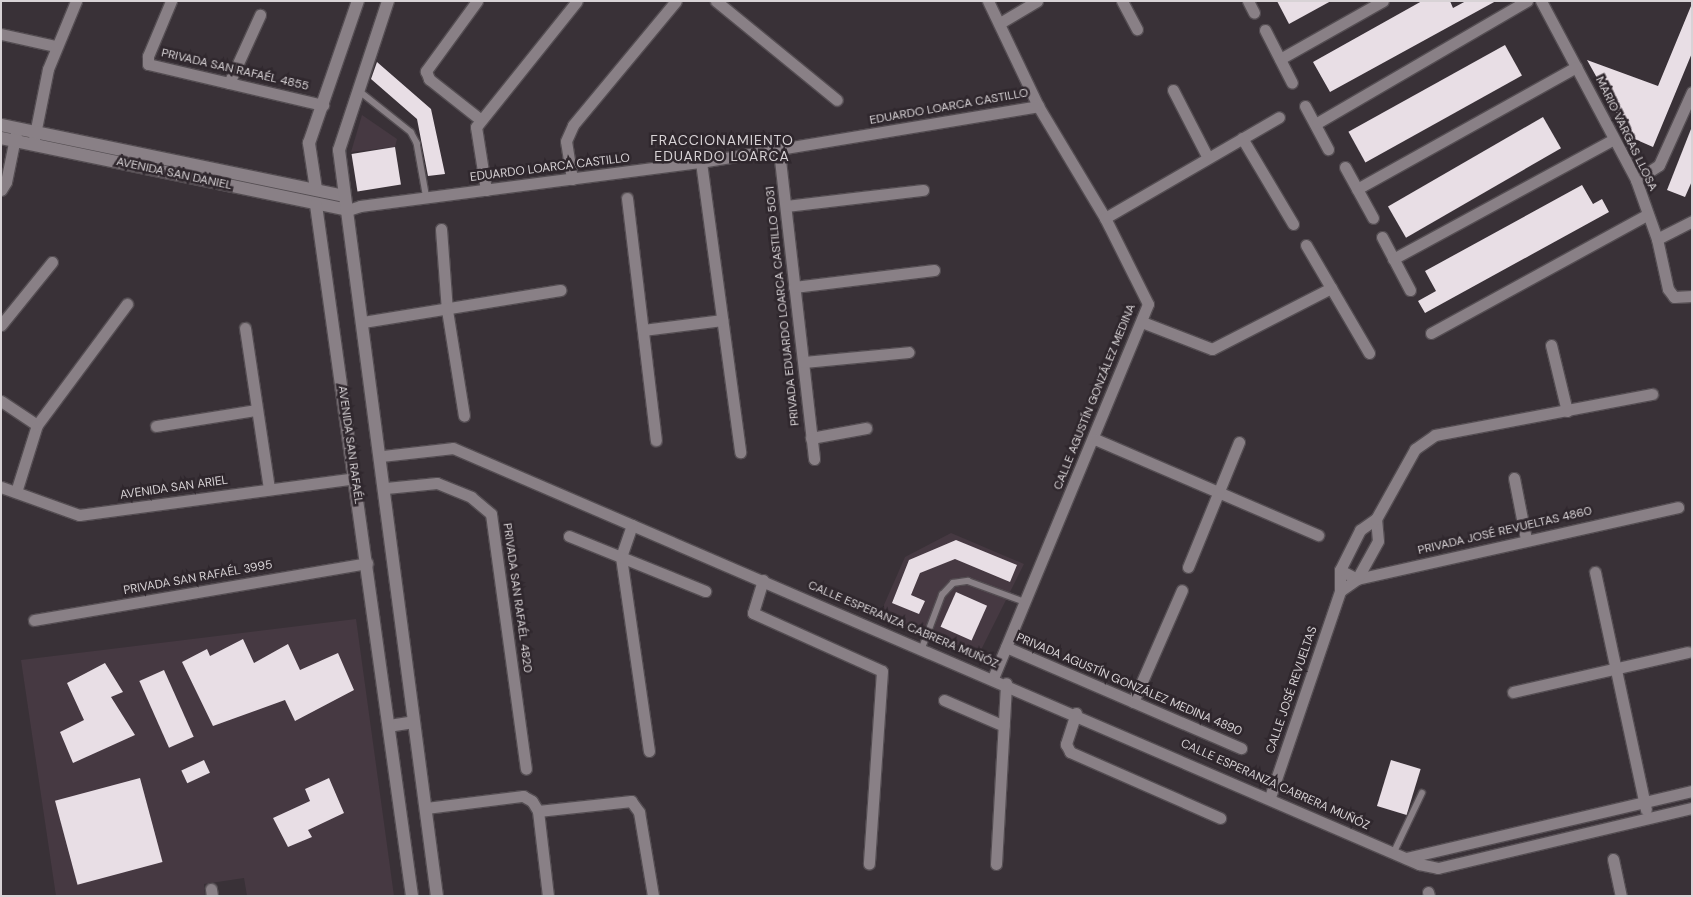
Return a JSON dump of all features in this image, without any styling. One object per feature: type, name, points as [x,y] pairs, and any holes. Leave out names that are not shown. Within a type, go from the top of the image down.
[{"type":"main road","name":"AVENIDA SAN RAFAÉL","points":[[358,1],[309,143],[316,189],[316,206],[412,896]]},
{"type":"main road","points":[[388,1],[339,150],[344,196],[354,208],[362,322],[382,456],[413,722],[437,896]]},
{"type":"main road","name":"AVENIDA SAN DANIEL","points":[[1,125],[17,128],[34,137],[316,206],[354,208]]},
{"type":"main road","name":"AVENIDA SAN DANIEL","points":[[1,138],[15,141],[34,137],[316,189],[344,196]]},
{"type":"main road","points":[[389,726],[413,722]]},
{"type":"street","points":[[34,137],[55,46],[76,1]]},
{"type":"street","name":"PRIVADA SAN RAFAÉL 4855","points":[[171,1],[148,56],[148,64],[323,104]]},
{"type":"street","points":[[477,1],[426,70],[429,79],[481,120]]},
{"type":"street","points":[[486,190],[476,127],[577,1]]},
{"type":"street","points":[[572,179],[566,141],[573,125],[676,1]]},
{"type":"street","points":[[716,1],[837,100]]},
{"type":"street","name":"CALLE AGUSTÍN GONZÁLEZ MEDINA","points":[[988,1],[1038,106],[1105,218],[1145,297],[1147,309],[1095,439],[993,678]]},
{"type":"street","points":[[1000,23],[1037,1]]},
{"type":"street","points":[[1122,1],[1137,29]]},
{"type":"street","points":[[1248,1],[1254,13]]},
{"type":"street","points":[[1280,59],[1383,1]]},
{"type":"street","points":[[1317,124],[1527,1]]},
{"type":"street","name":"MARIO VARGAS LLOSA","points":[[1541,1],[1636,180],[1657,239],[1668,289],[1674,297],[1692,296]]},
{"type":"street","points":[[229,83],[260,15]]},
{"type":"street","points":[[1265,30],[1292,83]]},
{"type":"street","points":[[1,34],[55,46]]},
{"type":"street","points":[[1357,189],[1576,67]]},
{"type":"street","points":[[1173,90],[1208,158]]},
{"type":"street","points":[[1636,180],[1659,165],[1692,92]]},
{"type":"street","name":"EDUARDO LOARCA CASTILLO","points":[[354,208],[701,162],[1038,106]]},
{"type":"street","points":[[1305,106],[1317,124],[1328,149]]},
{"type":"street","points":[[1105,218],[1279,117]]},
{"type":"street","points":[[1,190],[17,128]]},
{"type":"street","points":[[1242,138],[1293,224]]},
{"type":"street","points":[[1393,259],[1614,139]]},
{"type":"street","name":"PRIVADA EDUARDO LOARCA CASTILLO 5031","points":[[779,150],[814,459]]},
{"type":"street","points":[[701,162],[740,452]]},
{"type":"street","points":[[1345,167],[1373,218]]},
{"type":"street","points":[[786,206],[923,190]]},
{"type":"street","points":[[627,198],[656,440]]},
{"type":"street","points":[[1431,333],[1648,214]]},
{"type":"street","points":[[1657,239],[1692,221]]},
{"type":"street","points":[[440,229],[447,310],[464,416]]},
{"type":"street","points":[[1382,237],[1410,290]]},
{"type":"street","points":[[1306,245],[1369,353]]},
{"type":"street","points":[[1,325],[52,262]]},
{"type":"street","points":[[794,287],[934,270]]},
{"type":"street","points":[[1142,322],[1212,349],[1331,288]]},
{"type":"street","points":[[362,322],[447,310],[560,290]]},
{"type":"street","points":[[16,492],[37,425],[127,304]]},
{"type":"street","points":[[643,330],[722,320]]},
{"type":"street","points":[[245,328],[269,489]]},
{"type":"street","points":[[1551,345],[1566,412],[1652,394]]},
{"type":"street","points":[[804,362],[909,352]]},
{"type":"street","points":[[1,401],[37,425]]},
{"type":"street","points":[[156,426],[256,410]]},
{"type":"street","name":"CALLE JOSÉ REVUELTAS","points":[[1270,797],[1340,591],[1340,570],[1360,530],[1376,519],[1415,449],[1435,435],[1566,412]]},
{"type":"street","points":[[811,438],[866,428]]},
{"type":"street","points":[[1095,439],[1318,535]]},
{"type":"street","points":[[1188,567],[1239,442]]},
{"type":"street","name":"CALLE ESPERANZA CABRERA MUÑÓZ","points":[[382,456],[453,448],[1006,683],[1406,858],[1438,868],[1692,808]]},
{"type":"street","name":"AVENIDA SAN ARIEL","points":[[1,487],[79,515],[355,478]]},
{"type":"street","points":[[1514,478],[1526,540]]},
{"type":"street","name":"PRIVADA SAN RAFAÉL 4820","points":[[386,488],[437,483],[471,497],[491,514],[526,769]]},
{"type":"street","name":"PRIVADA JOSÉ REVUELTAS 4860","points":[[1357,579],[1678,507]]},
{"type":"street","points":[[1340,591],[1357,579],[1378,541],[1376,519]]},
{"type":"street","points":[[632,524],[621,557],[649,751]]},
{"type":"street","points":[[569,536],[705,591]]},
{"type":"street","name":"PRIVADA SAN RAFAÉL 3995","points":[[34,620],[367,564]]},
{"type":"street","points":[[1340,570],[1357,579]]},
{"type":"street","points":[[1596,572],[1648,819]]},
{"type":"street","points":[[763,580],[753,613],[882,671],[869,864]]},
{"type":"street","points":[[1133,702],[1182,590]]},
{"type":"street","name":"PRIVADA AGUSTÍN GONZÁLEZ MEDINA 4890","points":[[1006,647],[1241,748]]},
{"type":"street","points":[[1513,692],[1687,652]]},
{"type":"street","points":[[996,864],[1006,683]]},
{"type":"street","points":[[944,700],[1004,726]]},
{"type":"street","points":[[1076,714],[1066,744],[1070,752],[1220,818]]},
{"type":"street","points":[[1406,858],[1692,791]]},
{"type":"street","points":[[426,808],[523,796],[538,811],[548,896]]},
{"type":"street","points":[[538,811],[631,801],[640,812],[653,896]]},
{"type":"street","points":[[1613,860],[1621,896]]},
{"type":"lane","points":[[358,90],[411,132],[417,142],[427,199]]},
{"type":"lane","points":[[922,648],[942,596],[953,584],[968,581],[1025,602]]},
{"type":"lane","points":[[1394,852],[1422,793]]},
{"type":"shaded area","points":[[362,115],[397,139],[395,147],[351,152]]},
{"type":"shaded area","points":[[951,533],[1024,564],[979,654],[880,614],[905,557]]},
{"type":"shaded area","points":[[356,619],[394,896],[247,896],[244,878],[204,884],[205,896],[56,896],[21,660]]},
{"type":"building","points":[[1277,1],[1331,1],[1289,24]]},
{"type":"building","points":[[1422,1],[1450,1],[1453,8],[1466,1],[1496,1],[1330,92],[1313,62]]},
{"type":"building","points":[[1691,6],[1692,53],[1653,147],[1630,137],[1587,60],[1658,86]]},
{"type":"building","points":[[1505,45],[1522,76],[1365,162],[1348,132]]},
{"type":"building","points":[[377,62],[431,109],[445,174],[428,176],[417,119],[371,79]]},
{"type":"building","points":[[1543,117],[1561,148],[1406,238],[1388,206]]},
{"type":"building","points":[[1691,129],[1692,181],[1685,197],[1667,190]]},
{"type":"building","points":[[395,147],[401,185],[357,191],[352,154]]},
{"type":"building","points":[[1582,185],[1593,204],[1602,199],[1609,212],[1425,313],[1418,301],[1436,291],[1425,271]]},
{"type":"building","points":[[956,540],[1017,565],[1010,582],[955,559],[920,573],[911,595],[925,601],[919,614],[892,603],[909,560]]},
{"type":"building","points":[[956,592],[987,606],[972,641],[941,627]]},
{"type":"building","points":[[243,639],[254,663],[288,644],[300,670],[338,653],[354,690],[295,721],[285,700],[213,726],[182,662],[207,649],[210,656]]},
{"type":"building","points":[[105,663],[123,692],[111,697],[135,735],[73,763],[60,732],[84,720],[67,683]]},
{"type":"building","points":[[164,670],[194,737],[169,748],[139,681]]},
{"type":"building","points":[[204,760],[210,773],[187,783],[181,771]]},
{"type":"building","points":[[1391,760],[1421,769],[1407,815],[1377,806]]},
{"type":"building","points":[[140,778],[163,862],[78,885],[55,801]]},
{"type":"building","points":[[329,778],[344,813],[308,830],[312,837],[288,847],[273,818],[310,801],[305,789]]},
{"type":"district","name":"FRACCIONAMIENTO EDUARDO LOARCA","points":[[722,148]]}]
